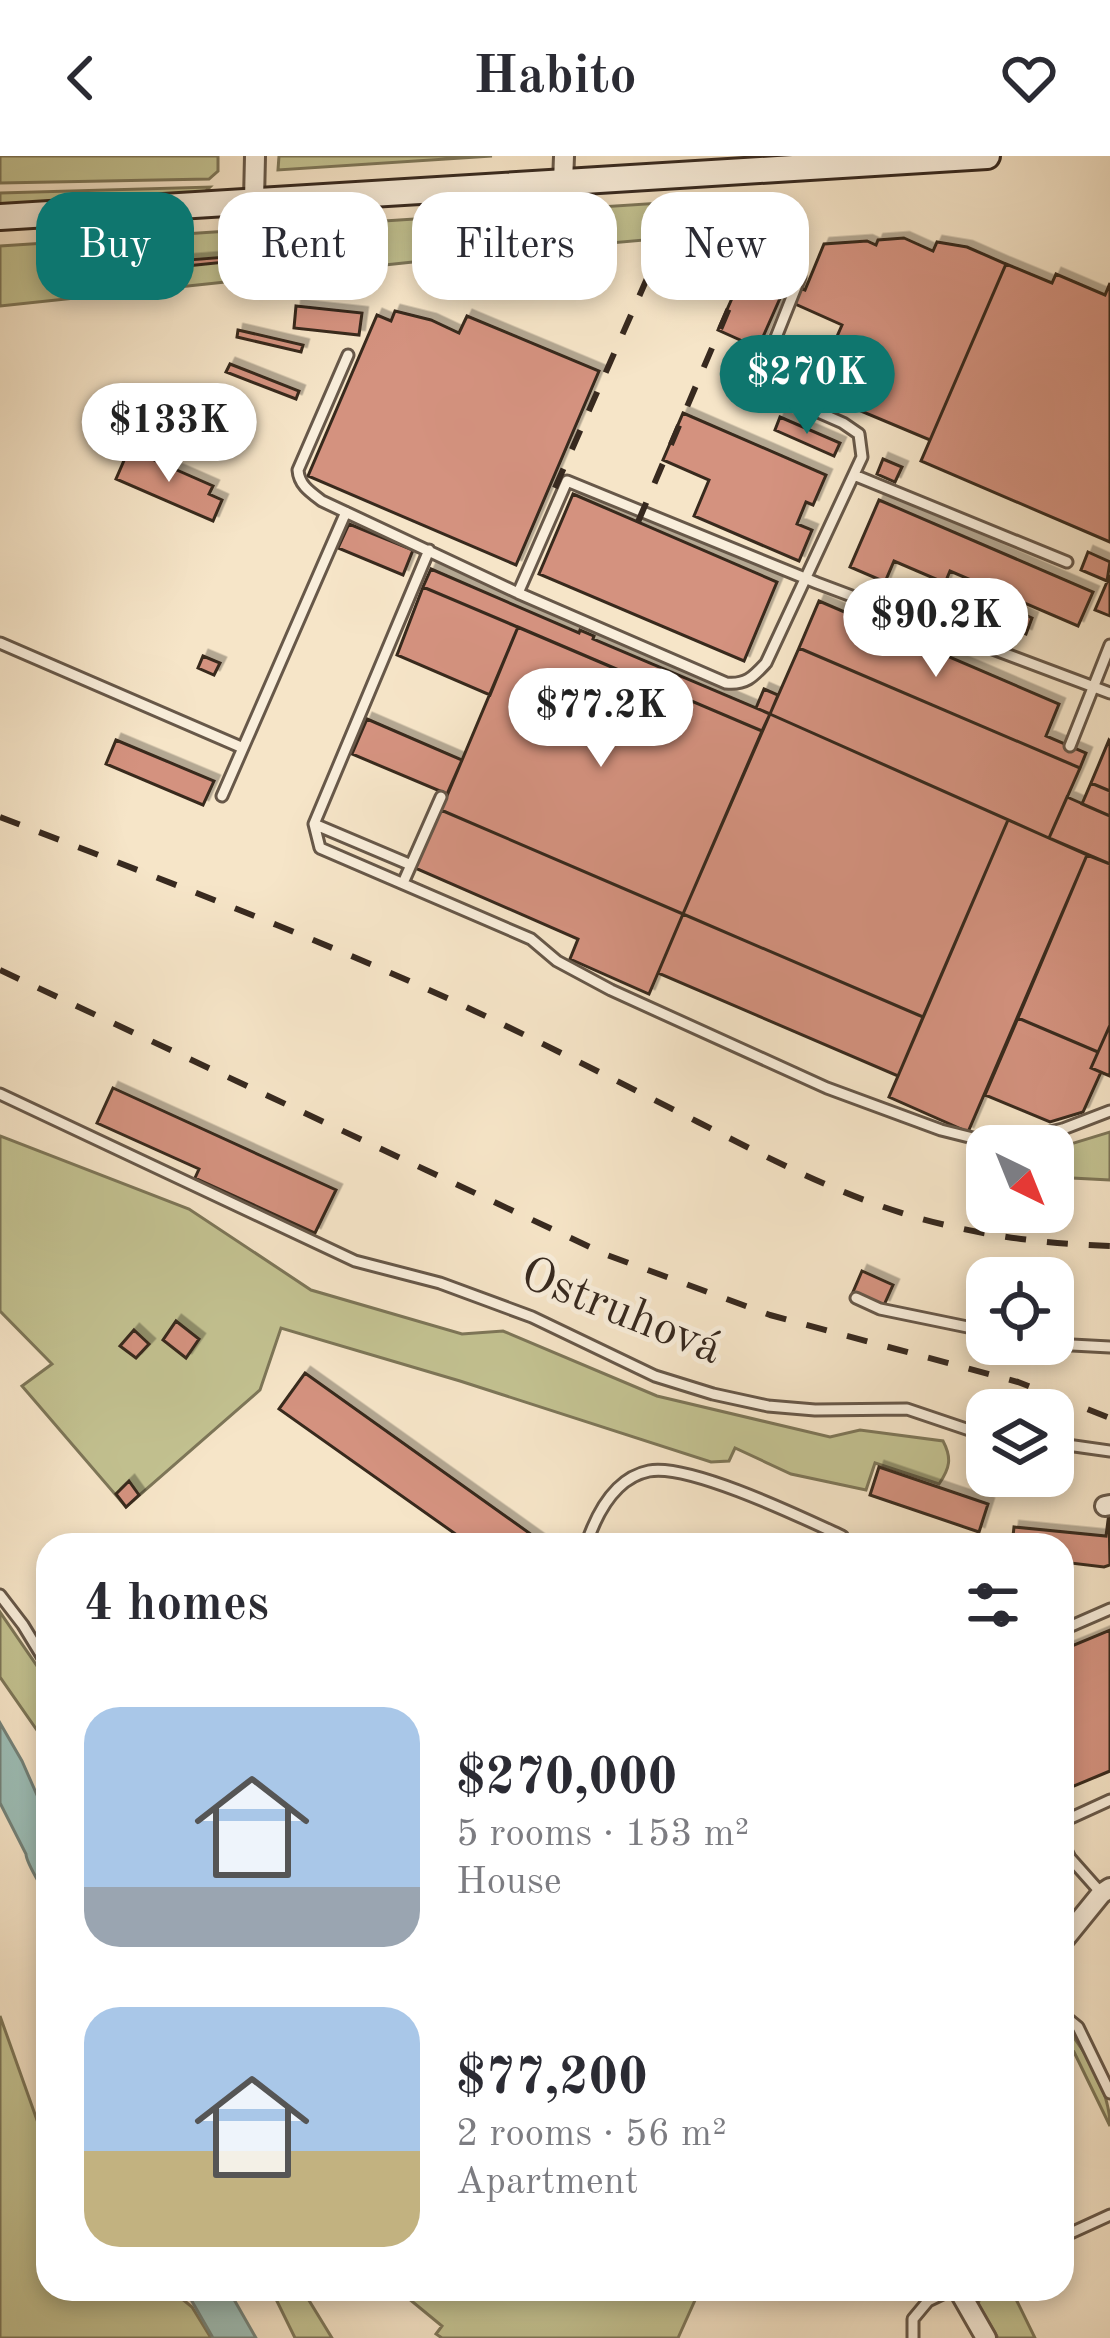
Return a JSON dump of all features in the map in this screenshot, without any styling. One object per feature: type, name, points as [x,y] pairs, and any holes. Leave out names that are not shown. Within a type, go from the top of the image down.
[{"type":"street","points":[[254,156],[254,192]]},
{"type":"street","points":[[563,183],[564,156]]},
{"type":"street","points":[[388,193],[563,183],[756,164],[987,156]]},
{"type":"street","points":[[0,217],[218,202]]},
{"type":"street","points":[[1074,1928],[1107,1891]]},
{"type":"street","points":[[963,2301],[986,2338]]},
{"type":"lane","points":[[347,355],[298,470],[305,487],[322,501],[518,593],[726,683],[741,684],[766,663],[862,457],[859,434],[757,385],[791,300]]},
{"type":"lane","points":[[854,475],[1067,562]]},
{"type":"lane","points":[[518,593],[567,481],[806,579],[1110,693]]},
{"type":"lane","points":[[222,796],[346,512]]},
{"type":"lane","points":[[429,550],[314,824],[320,848],[532,939],[557,961],[611,990],[827,1088],[941,1130],[977,1139],[1029,1136],[1063,1130],[1110,1111]]},
{"type":"lane","points":[[0,644],[243,748]]},
{"type":"lane","points":[[1070,746],[1110,645]]},
{"type":"lane","points":[[403,883],[441,797]]},
{"type":"lane","points":[[314,824],[411,865]]},
{"type":"lane","name":"Ostruhová","points":[[0,1094],[355,1261],[440,1283],[532,1317],[655,1376],[768,1406],[908,1409],[966,1429]]},
{"type":"lane","points":[[856,1298],[880,1309],[966,1327]]},
{"type":"lane","points":[[1074,1345],[1110,1347]]},
{"type":"lane","points":[[1074,1446],[1110,1451]]},
{"type":"lane","points":[[590,1533],[596,1514],[624,1482],[650,1471],[691,1475],[835,1533]]},
{"type":"lane","points":[[0,1595],[36,1646]]},
{"type":"lane","points":[[1074,1625],[1110,1609]]},
{"type":"lane","points":[[1074,1816],[1110,1800]]},
{"type":"lane","points":[[1074,1862],[1107,1891]]},
{"type":"lane","points":[[1074,2024],[1110,2093]]},
{"type":"lane","points":[[1074,2231],[1110,2215]]},
{"type":"lane","points":[[914,2338],[913,2318],[928,2301]]},
{"type":"shaded area","points":[[0,156],[218,156],[218,171],[209,179],[0,183]]},
{"type":"shaded area","points":[[279,156],[492,156],[278,170]]},
{"type":"shaded area","points":[[210,187],[194,194],[36,192],[36,208],[0,211],[0,193]]},
{"type":"shaded area","points":[[641,204],[641,240],[617,242],[617,206]]},
{"type":"shaded area","points":[[412,219],[412,262],[388,265],[388,221]]},
{"type":"shaded area","points":[[218,232],[218,283],[194,285],[194,233]]},
{"type":"shaded area","points":[[36,244],[36,300],[56,300],[0,306],[0,246]]},
{"type":"shaded area","points":[[1110,1132],[1110,1180],[1074,1178],[1074,1143]]},
{"type":"shaded area","points":[[0,1136],[189,1209],[311,1290],[462,1334],[503,1331],[657,1396],[830,1437],[860,1430],[943,1441],[947,1468],[939,1484],[875,1463],[866,1490],[791,1474],[735,1448],[729,1461],[711,1462],[281,1328],[260,1390],[126,1507],[22,1386],[52,1364],[0,1311]]},
{"type":"shaded area","points":[[0,1612],[36,1664],[36,1729],[0,1677]]},
{"type":"shaded area","points":[[0,2016],[36,2117],[36,2301],[185,2301],[211,2338],[0,2338]]},
{"type":"shaded area","points":[[1074,2039],[1095,2071],[1110,2126],[1074,2052]]},
{"type":"shaded area","points":[[277,2301],[309,2301],[332,2338],[295,2338]]},
{"type":"shaded area","points":[[412,2301],[695,2301],[678,2338],[442,2338],[436,2334],[442,2326]]},
{"type":"shaded area","points":[[1017,2301],[1035,2338],[998,2338],[978,2304]]},
{"type":"water","points":[[0,1723],[36,1793],[36,1878],[26,1854],[0,1803]]},
{"type":"water","points":[[192,2301],[235,2301],[256,2338],[213,2338]]},
{"type":"building","points":[[904,238],[933,251],[937,242],[967,247],[1006,264],[930,440],[813,391],[842,325],[793,303],[809,300],[809,280],[824,244],[867,241],[876,245],[878,240]]},
{"type":"building","points":[[218,258],[218,263],[194,265],[194,260]]},
{"type":"building","points":[[1006,264],[1052,283],[1056,274],[1105,295],[1110,283],[1110,542],[921,461]]},
{"type":"building","points":[[731,300],[779,300],[758,348],[718,330]]},
{"type":"building","points":[[296,306],[362,313],[359,335],[294,328]]},
{"type":"building","points":[[395,311],[459,333],[467,316],[599,371],[516,565],[308,476],[377,315],[391,321]]},
{"type":"building","points":[[238,330],[303,345],[301,352],[237,337]]},
{"type":"building","points":[[230,364],[299,391],[296,399],[226,372]]},
{"type":"building","points":[[683,413],[826,475],[813,505],[806,502],[797,524],[812,530],[799,561],[694,516],[709,480],[663,460]]},
{"type":"building","points":[[780,417],[840,443],[834,456],[775,430]]},
{"type":"building","points":[[129,449],[213,486],[209,494],[222,500],[213,521],[116,479]]},
{"type":"building","points":[[883,459],[902,467],[895,482],[877,474]]},
{"type":"building","points":[[573,494],[777,582],[744,661],[539,574]]},
{"type":"building","points":[[879,500],[1093,592],[1078,626],[950,571],[945,583],[894,561],[885,582],[850,567]]},
{"type":"building","points":[[349,524],[413,550],[403,575],[338,548]]},
{"type":"building","points":[[1088,552],[1110,562],[1107,581],[1081,570]]},
{"type":"building","points":[[431,569],[770,714],[762,731],[423,587]]},
{"type":"building","points":[[1110,575],[1110,616],[1095,610]]},
{"type":"building","points":[[423,587],[518,627],[490,695],[397,655]]},
{"type":"building","points":[[980,595],[1032,618],[1026,634],[973,611]]},
{"type":"building","points":[[819,601],[1059,704],[1046,736],[1086,753],[1080,768],[799,648]]},
{"type":"building","points":[[518,627],[762,731],[683,914],[441,810]]},
{"type":"building","points":[[799,648],[1080,768],[1049,838],[770,714]]},
{"type":"building","points":[[203,656],[220,663],[214,675],[198,668]]},
{"type":"building","points":[[764,689],[778,695],[770,714],[756,708]]},
{"type":"building","points":[[770,714],[1008,820],[923,1017],[683,914]]},
{"type":"building","points":[[367,719],[462,760],[447,794],[352,754]]},
{"type":"building","points":[[116,740],[214,781],[203,805],[106,764]]},
{"type":"building","points":[[1110,741],[1110,791],[1091,783]]},
{"type":"building","points":[[1091,783],[1110,791],[1110,816],[1082,804]]},
{"type":"building","points":[[1067,797],[1110,816],[1110,864],[1049,838]]},
{"type":"building","points":[[441,810],[683,914],[649,994],[570,959],[578,939],[415,868]]},
{"type":"building","points":[[1008,820],[1087,855],[971,1125],[966,1125],[966,1131],[889,1097]]},
{"type":"building","points":[[1087,855],[1110,864],[1110,1025],[1098,1052],[1018,1018]]},
{"type":"building","points":[[683,914],[923,1017],[898,1076],[658,973]]},
{"type":"building","points":[[1018,1018],[1098,1052],[1091,1068],[1101,1072],[1083,1112],[1050,1122],[985,1095]]},
{"type":"building","points":[[1110,1025],[1110,1076],[1091,1068]]},
{"type":"building","points":[[113,1088],[336,1190],[315,1233],[195,1178],[199,1169],[97,1123]]},
{"type":"building","points":[[862,1271],[893,1285],[884,1305],[853,1292]]},
{"type":"building","points":[[176,1321],[199,1339],[186,1358],[163,1340]]},
{"type":"building","points":[[134,1330],[149,1344],[136,1358],[120,1346]]},
{"type":"building","points":[[305,1373],[529,1533],[454,1533],[279,1409]]},
{"type":"building","points":[[879,1467],[988,1504],[979,1532],[870,1495]]},
{"type":"building","points":[[129,1481],[139,1495],[126,1507],[116,1494]]},
{"type":"building","points":[[1109,1513],[1110,1565],[1104,1567],[1074,1563],[1074,1533],[1013,1533],[1014,1527],[1106,1536]]},
{"type":"building","points":[[1110,1630],[1110,1771],[1074,1786],[1074,1645]]},
{"type":"railway","points":[[555,488],[641,292]]},
{"type":"railway","points":[[638,522],[732,301]]},
{"type":"railway","points":[[0,817],[405,979],[864,1200],[969,1230],[1110,1246]]},
{"type":"railway","points":[[0,970],[607,1255],[770,1315],[1018,1382],[1110,1418]]}]
